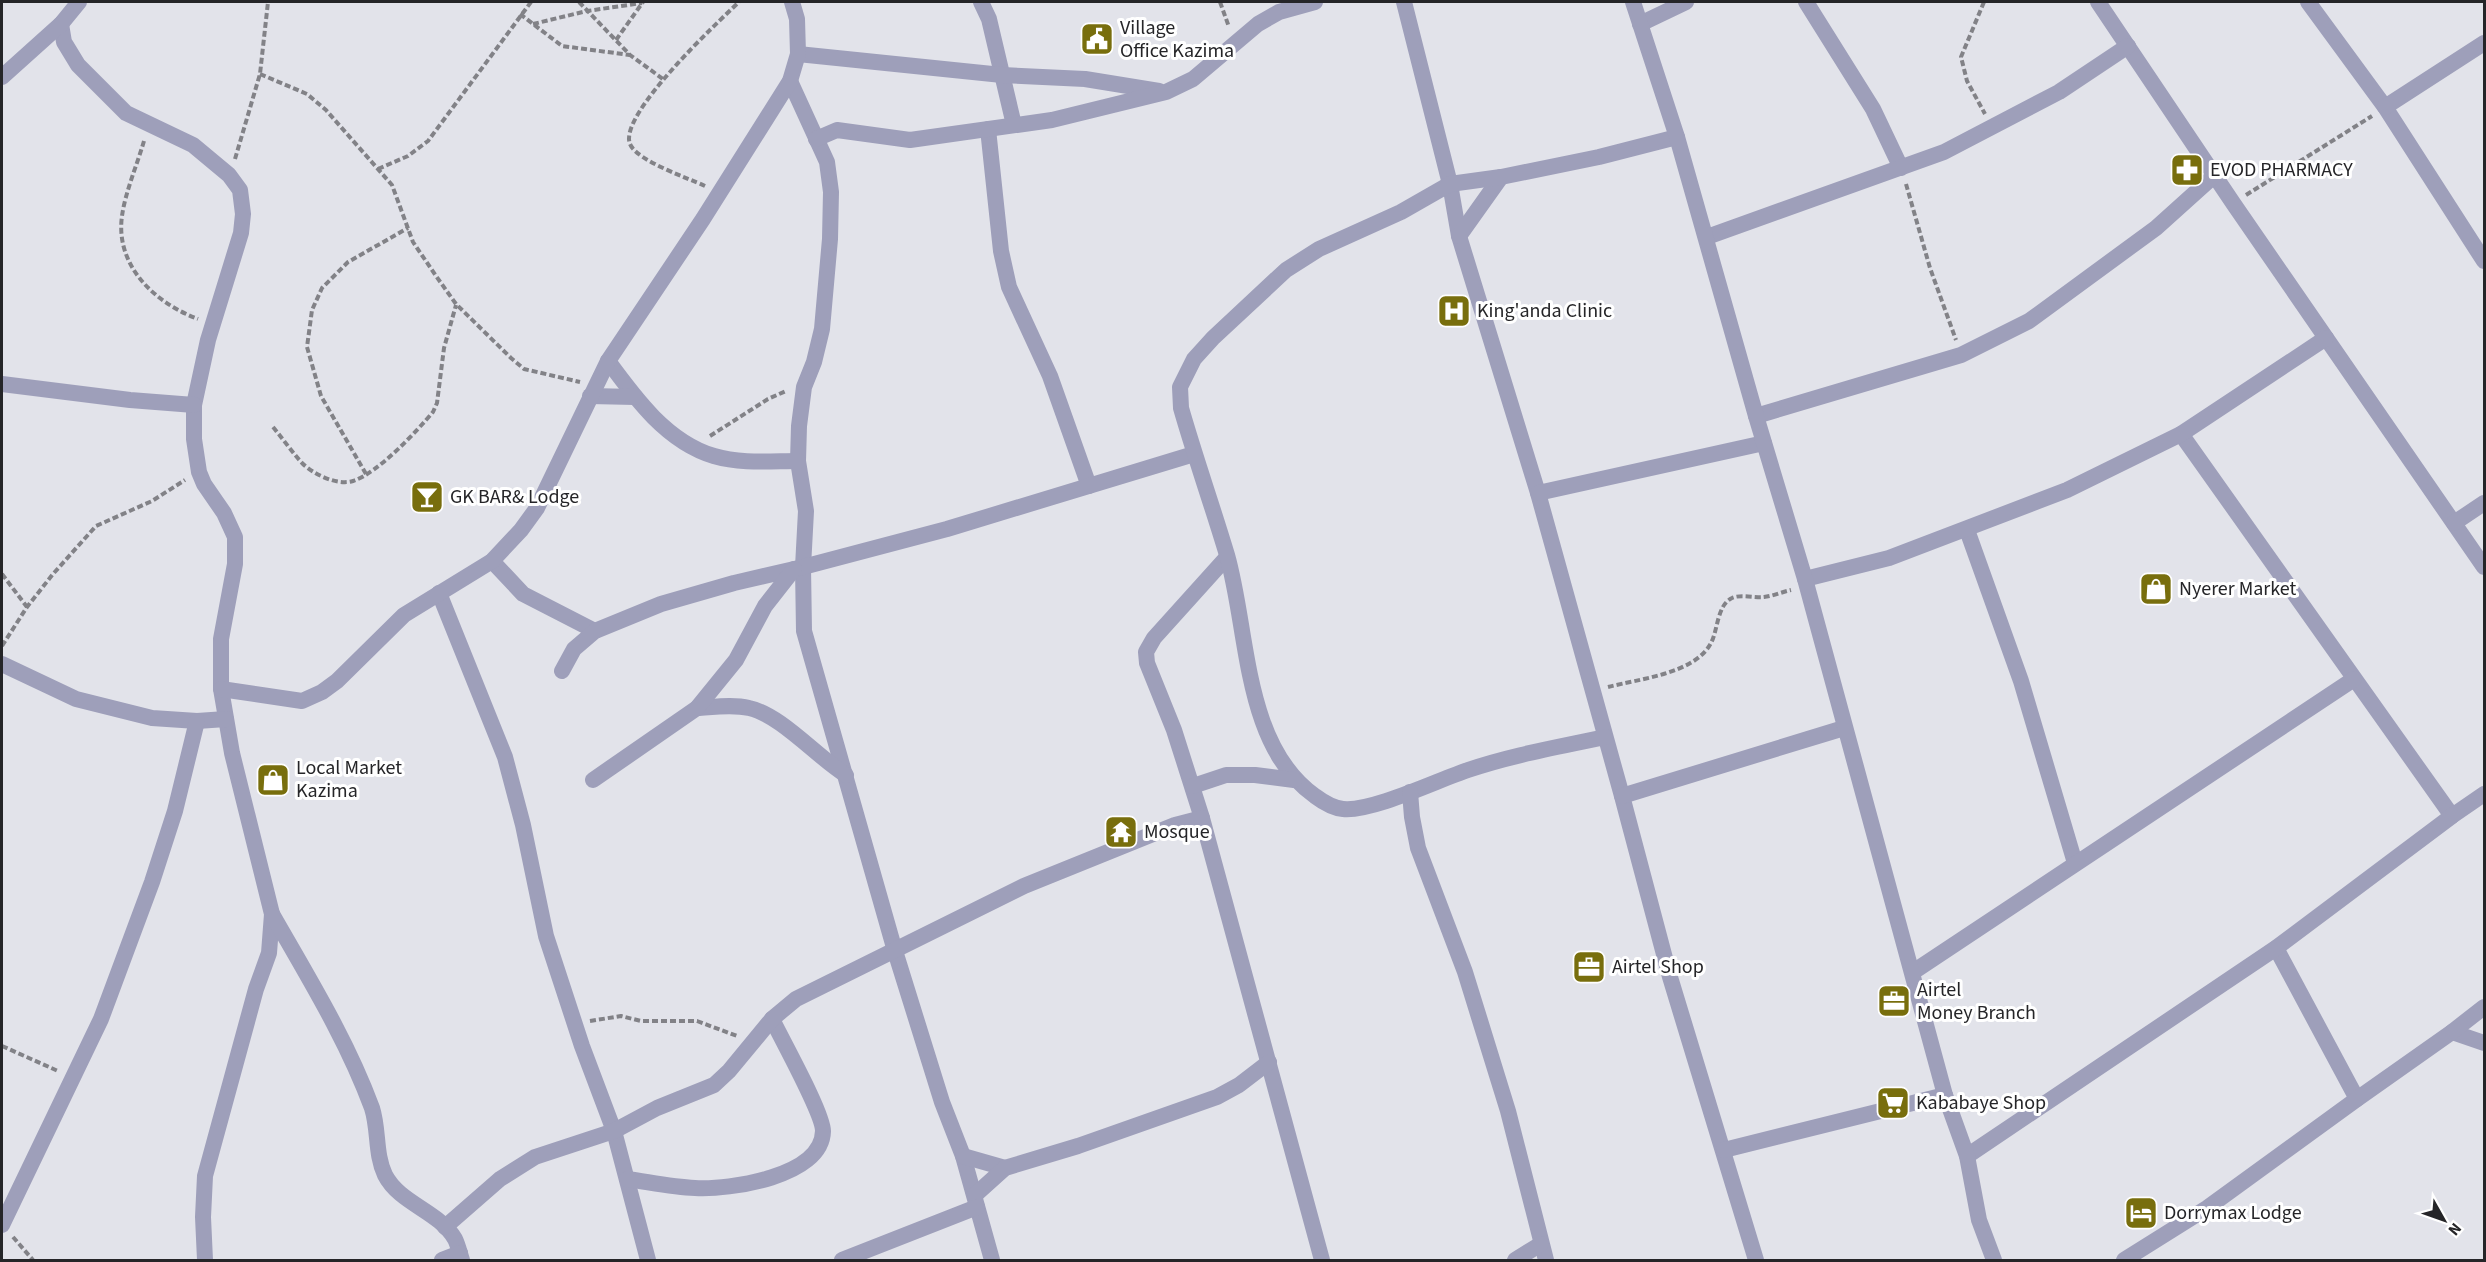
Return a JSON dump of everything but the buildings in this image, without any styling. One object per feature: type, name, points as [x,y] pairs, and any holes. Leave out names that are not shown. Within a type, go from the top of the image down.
[{"type":"street","points":[[2,77],[61,24],[80,2]]},
{"type":"street","points":[[221,690],[302,701],[310,699],[337,681],[404,615],[492,561],[521,530],[537,508],[608,361],[790,81],[798,54],[797,19],[792,2]]},
{"type":"street","points":[[981,2],[989,19],[1014,125]]},
{"type":"street","points":[[816,139],[837,130],[910,140],[1052,120],[1166,92],[1193,79],[1258,24],[1279,12],[1315,2]]},
{"type":"street","points":[[1404,2],[1450,184],[1459,236],[1538,493],[1670,977],[1756,1260]]},
{"type":"street","points":[[1633,2],[1707,237],[1913,972],[1945,1095],[1967,1156],[1985,1260]]},
{"type":"street","points":[[1640,24],[1686,2]]},
{"type":"street","points":[[1806,2],[1873,110],[1901,168]]},
{"type":"street","points":[[2098,2],[2484,567]]},
{"type":"street","points":[[2308,2],[2385,107],[2484,261]]},
{"type":"street","points":[[61,24],[64,42],[78,65],[126,113],[193,145],[229,175],[240,190],[243,214],[241,233],[213,324],[194,405],[194,439],[199,472],[204,484],[224,513],[235,537],[235,564],[221,639],[221,690],[232,753],[272,914],[349,1052],[373,1111],[379,1159],[385,1174],[401,1195],[445,1227],[455,1239],[461,1257],[442,1260]]},
{"type":"street","points":[[2385,107],[2484,43]]},
{"type":"street","points":[[1707,237],[1944,152],[2059,92],[2128,45]]},
{"type":"street","points":[[798,54],[1002,75],[1086,79],[1166,92]]},
{"type":"street","points":[[790,81],[827,162],[831,192],[830,239],[822,329],[814,363],[804,387],[799,426],[798,461],[806,511],[799,568],[804,631],[895,951],[942,1102],[963,1156],[992,1260]]},
{"type":"street","points":[[988,129],[1000,251],[1009,287],[1050,376],[1089,486]]},
{"type":"street","points":[[1605,737],[1470,769],[1363,808],[1342,809],[1324,802],[1294,780],[1279,758],[1264,725],[1227,557],[1181,408],[1180,387],[1194,359],[1213,338],[1286,270],[1319,249],[1401,212],[1450,184],[1502,177],[1599,157],[1677,137]]},
{"type":"street","points":[[1756,416],[1961,355],[2029,321],[2156,228],[2216,174]]},
{"type":"street","points":[[1459,236],[1502,177]]},
{"type":"street","points":[[1805,583],[1889,558],[2067,490],[2181,434],[2326,338]]},
{"type":"street","points":[[608,361],[635,397],[660,424],[694,446],[713,456],[741,460],[798,461]]},
{"type":"street","points":[[2,384],[130,400],[194,405]]},
{"type":"street","points":[[593,391],[635,397]]},
{"type":"street","points":[[2181,434],[2262,545],[2452,816]]},
{"type":"street","points":[[1538,493],[1764,443]]},
{"type":"street","points":[[562,671],[574,649],[596,631],[661,604],[947,529],[1194,454]]},
{"type":"street","points":[[2454,524],[2484,504]]},
{"type":"street","points":[[1967,530],[2021,681],[2075,863]]},
{"type":"street","points":[[1227,557],[1154,638],[1146,652],[1147,663],[1174,730],[1202,818],[1322,1260]]},
{"type":"street","points":[[492,561],[523,594],[596,631]]},
{"type":"street","points":[[593,780],[697,708],[736,660],[765,606],[799,568]]},
{"type":"street","points":[[439,593],[505,757],[523,825],[546,936],[575,1025],[614,1131],[641,1242],[648,1260]]},
{"type":"street","points":[[2,664],[76,699],[152,718],[197,721],[226,719]]},
{"type":"street","points":[[1913,972],[2354,679]]},
{"type":"street","points":[[697,708],[748,707],[758,710],[773,718],[826,762],[846,775]]},
{"type":"street","points":[[2,1223],[101,1019],[148,893],[175,811],[197,721]]},
{"type":"street","points":[[1622,796],[1844,728]]},
{"type":"street","points":[[1192,786],[1226,775],[1255,775],[1294,780]]},
{"type":"street","points":[[1410,792],[1418,848],[1462,962],[1508,1111],[1544,1252],[1515,1260]]},
{"type":"street","points":[[1967,1156],[2276,948],[2484,794]]},
{"type":"street","points":[[445,1227],[500,1179],[535,1157],[614,1131],[657,1108],[714,1084],[735,1065],[756,1036],[772,1019],[796,999],[1024,886],[1175,825],[1202,818]]},
{"type":"street","points":[[205,1260],[203,1217],[205,1176],[256,988],[265,969],[269,953],[272,914]]},
{"type":"street","points":[[2276,948],[2357,1098]]},
{"type":"street","points":[[2124,1260],[2207,1208],[2484,1007]]},
{"type":"street","points":[[627,1179],[696,1188],[736,1185],[779,1176],[807,1160],[819,1145],[823,1130],[814,1105],[772,1019]]},
{"type":"street","points":[[2452,1032],[2484,1043]]},
{"type":"street","points":[[842,1260],[976,1201],[1005,1168],[1078,1146],[1217,1097],[1239,1085],[1269,1062]]},
{"type":"street","points":[[1724,1150],[1945,1095]]},
{"type":"street","points":[[963,1156],[1005,1168]]},
{"type":"street","points":[[1979,1220],[1994,1260]]},
{"type":"path","points":[[229,175],[260,74],[268,2]]},
{"type":"path","points":[[378,169],[408,156],[428,141],[531,2]]},
{"type":"path","points":[[579,2],[630,55],[663,79]]},
{"type":"path","points":[[533,24],[587,11],[643,2]]},
{"type":"path","points":[[616,40],[643,2]]},
{"type":"path","points":[[719,192],[644,158],[630,146],[627,134],[634,119],[663,79],[739,2]]},
{"type":"path","points":[[1220,2],[1234,42]]},
{"type":"path","points":[[1984,2],[1961,57],[1967,81],[1992,127]]},
{"type":"path","points":[[520,14],[562,46],[630,55]]},
{"type":"path","points":[[260,74],[307,94],[326,110],[392,185],[413,242],[456,304],[524,369],[593,391]]},
{"type":"path","points":[[2233,202],[2385,107]]},
{"type":"path","points":[[148,124],[122,215],[121,240],[136,275],[162,301],[181,313],[213,324]]},
{"type":"path","points":[[1901,168],[1930,268],[1961,355]]},
{"type":"path","points":[[366,474],[321,396],[307,347],[312,310],[322,288],[348,262],[408,228]]},
{"type":"path","points":[[273,427],[304,465],[330,479],[349,482],[366,474],[389,456],[433,412],[437,403],[444,348],[456,304]]},
{"type":"path","points":[[694,446],[768,399],[804,387]]},
{"type":"path","points":[[2,646],[27,607],[96,526],[152,501],[199,472]]},
{"type":"path","points":[[2,574],[27,607]]},
{"type":"path","points":[[1592,690],[1659,675],[1693,661],[1711,644],[1720,615],[1730,599],[1735,596],[1768,597],[1805,583]]},
{"type":"path","points":[[575,1025],[621,1016],[641,1021],[697,1021],[735,1035],[756,1036]]},
{"type":"path","points":[[2,1046],[72,1078]]},
{"type":"path","points":[[2,1223],[33,1260]]},
{"type":"place","name":"Village Office Kazima","points":[[1097,39]]},
{"type":"place","name":"EVOD PHARMACY","points":[[2187,170]]},
{"type":"place","name":"King'anda Clinic","points":[[1454,311]]},
{"type":"place","name":"GK BAR& Lodge","points":[[427,497]]},
{"type":"place","name":"Nyerer Market","points":[[2156,589]]},
{"type":"place","name":"Local Market Kazima","points":[[273,780]]},
{"type":"place","name":"Mosque","points":[[1121,832]]},
{"type":"place","name":"Airtel Shop","points":[[1589,967]]},
{"type":"place","name":"Airtel Money Branch","points":[[1894,1001]]},
{"type":"place","name":"Kababaye Shop","points":[[1893,1103]]},
{"type":"place","name":"Dorrymax Lodge","points":[[2141,1213]]}]
